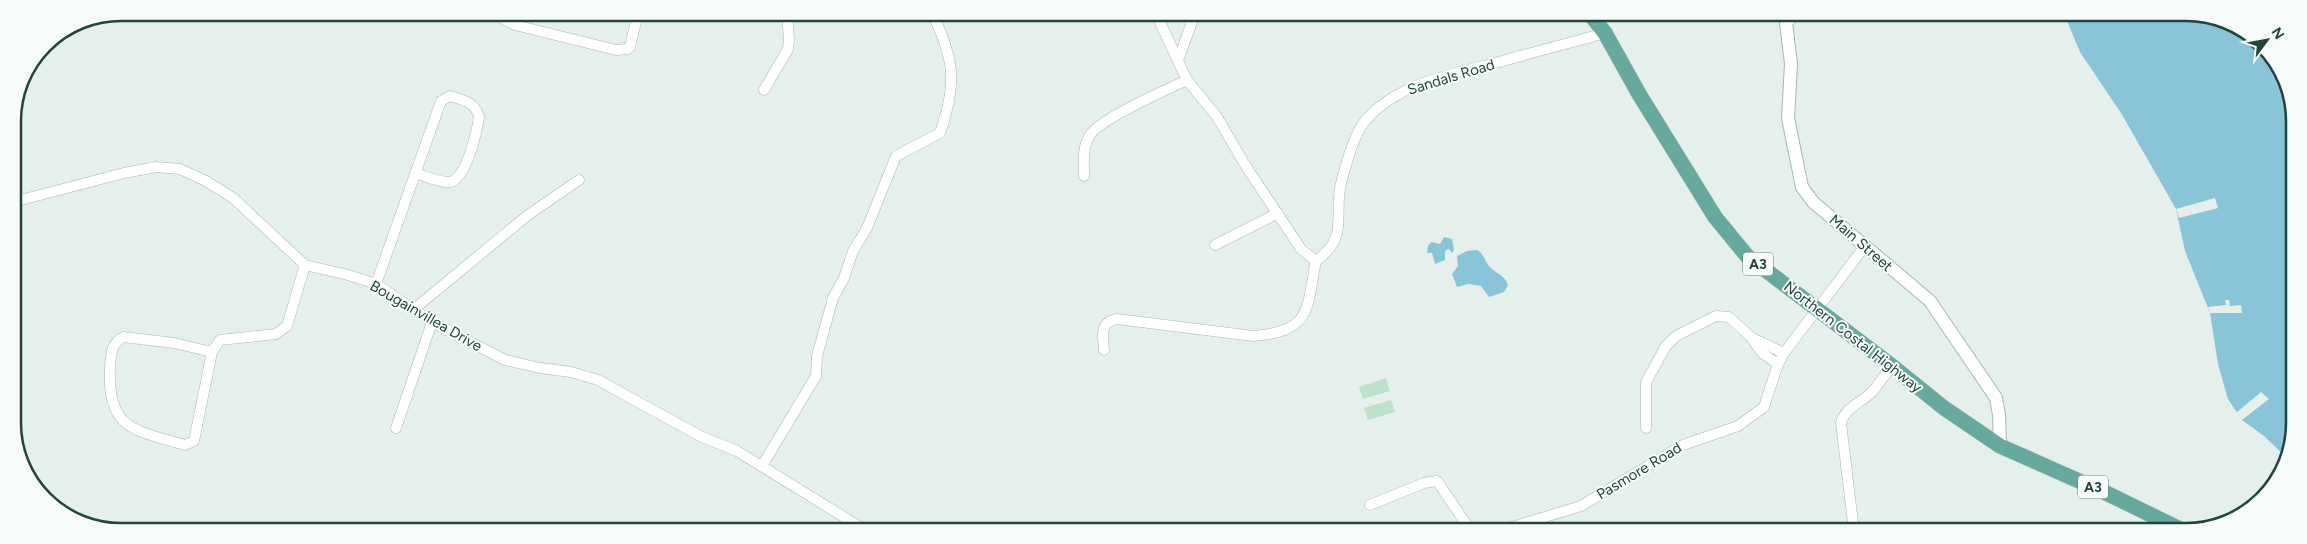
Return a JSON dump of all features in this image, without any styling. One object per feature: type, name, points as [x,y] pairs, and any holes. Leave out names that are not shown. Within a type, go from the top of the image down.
[{"type":"main road","name":"Northern Costal Highway","points":[[1596,21],[1605,33],[1714,217],[1748,256],[1944,408],[2000,446]]},
{"type":"main road","name":"A3","points":[[2000,446],[2168,523]]},
{"type":"street","points":[[507,21],[515,25],[616,50],[626,50],[630,47],[636,21]]},
{"type":"street","points":[[764,90],[788,49],[788,21]]},
{"type":"street","points":[[762,466],[816,376],[817,356],[833,298],[844,278],[853,251],[867,228],[896,156],[940,133],[949,106],[952,62],[936,21]]},
{"type":"street","points":[[1104,350],[1102,331],[1104,326],[1117,319],[1253,336],[1274,334],[1290,328],[1298,324],[1306,311],[1316,261],[1301,249],[1247,168],[1217,117],[1187,80],[1159,21]]},
{"type":"street","points":[[1178,60],[1192,21]]},
{"type":"street","name":"Main Street","points":[[1786,21],[1791,64],[1788,118],[1802,187],[1813,202],[1930,301],[1942,315],[1996,398],[1999,415],[2000,446]]},
{"type":"street","name":"Sandals Road","points":[[1316,261],[1330,251],[1338,237],[1339,191],[1349,156],[1364,121],[1382,103],[1404,91],[1433,80],[1605,33]]},
{"type":"street","points":[[1084,176],[1085,147],[1090,134],[1107,121],[1187,80]]},
{"type":"street","points":[[376,284],[415,174],[441,101],[450,96],[471,103],[476,108],[479,116],[461,175],[451,182],[445,182],[415,174]]},
{"type":"street","name":"Bougainvillea Drive","points":[[21,200],[124,173],[156,167],[180,169],[206,181],[233,198],[305,264],[376,284],[432,322],[505,360],[540,368],[571,372],[598,380],[700,436],[737,451],[846,523]]},
{"type":"street","points":[[414,309],[528,215],[579,180]]},
{"type":"street","points":[[1215,245],[1278,213]]},
{"type":"street","name":"Pasmore Road","points":[[1525,523],[1581,506],[1683,444],[1738,426],[1764,407],[1778,364],[1784,353],[1865,246]]},
{"type":"street","points":[[212,352],[174,343],[123,337],[116,341],[111,353],[110,395],[115,410],[121,419],[133,430],[185,445],[194,441],[212,352],[220,340],[276,334],[287,326],[305,264]]},
{"type":"street","points":[[1646,428],[1646,382],[1666,346],[1676,336],[1716,316],[1730,317],[1752,338],[1762,353],[1778,364]]},
{"type":"street","points":[[396,428],[432,322]]},
{"type":"street","points":[[1752,338],[1784,353]]},
{"type":"street","points":[[1853,523],[1841,423],[1843,415],[1849,408],[1872,391],[1892,366]]},
{"type":"street","points":[[1370,505],[1424,483],[1437,481],[1466,523]]},
{"type":"green space","points":[[1386,378],[1390,391],[1363,399],[1359,387]]},
{"type":"green space","points":[[1391,400],[1395,412],[1368,420],[1364,408]]},
{"type":"water","points":[[2067,21],[2185,21],[2205,23],[2224,29],[2242,39],[2242,65],[2268,65],[2278,83],[2284,102],[2286,122],[2286,422],[2281,452],[2264,436],[2242,420],[2228,399],[2218,364],[2210,313],[2185,251],[2176,209],[2121,113],[2080,52]]},
{"type":"water","points":[[1444,237],[1452,239],[1454,250],[1452,253],[1449,249],[1445,251],[1445,260],[1435,264],[1432,253],[1427,253],[1428,246],[1431,242],[1440,244]]},
{"type":"water","points":[[1477,250],[1482,254],[1490,267],[1503,277],[1508,285],[1504,292],[1489,297],[1481,286],[1469,284],[1457,287],[1452,274],[1458,266],[1457,256],[1467,251]]},
{"type":"pier","points":[[2215,198],[2218,208],[2179,218],[2176,209]]},
{"type":"pier","points":[[2225,300],[2229,300],[2230,306],[2241,305],[2242,313],[2210,313],[2208,307],[2226,305]]},
{"type":"pier","points":[[2261,392],[2269,399],[2242,420],[2236,413]]}]
